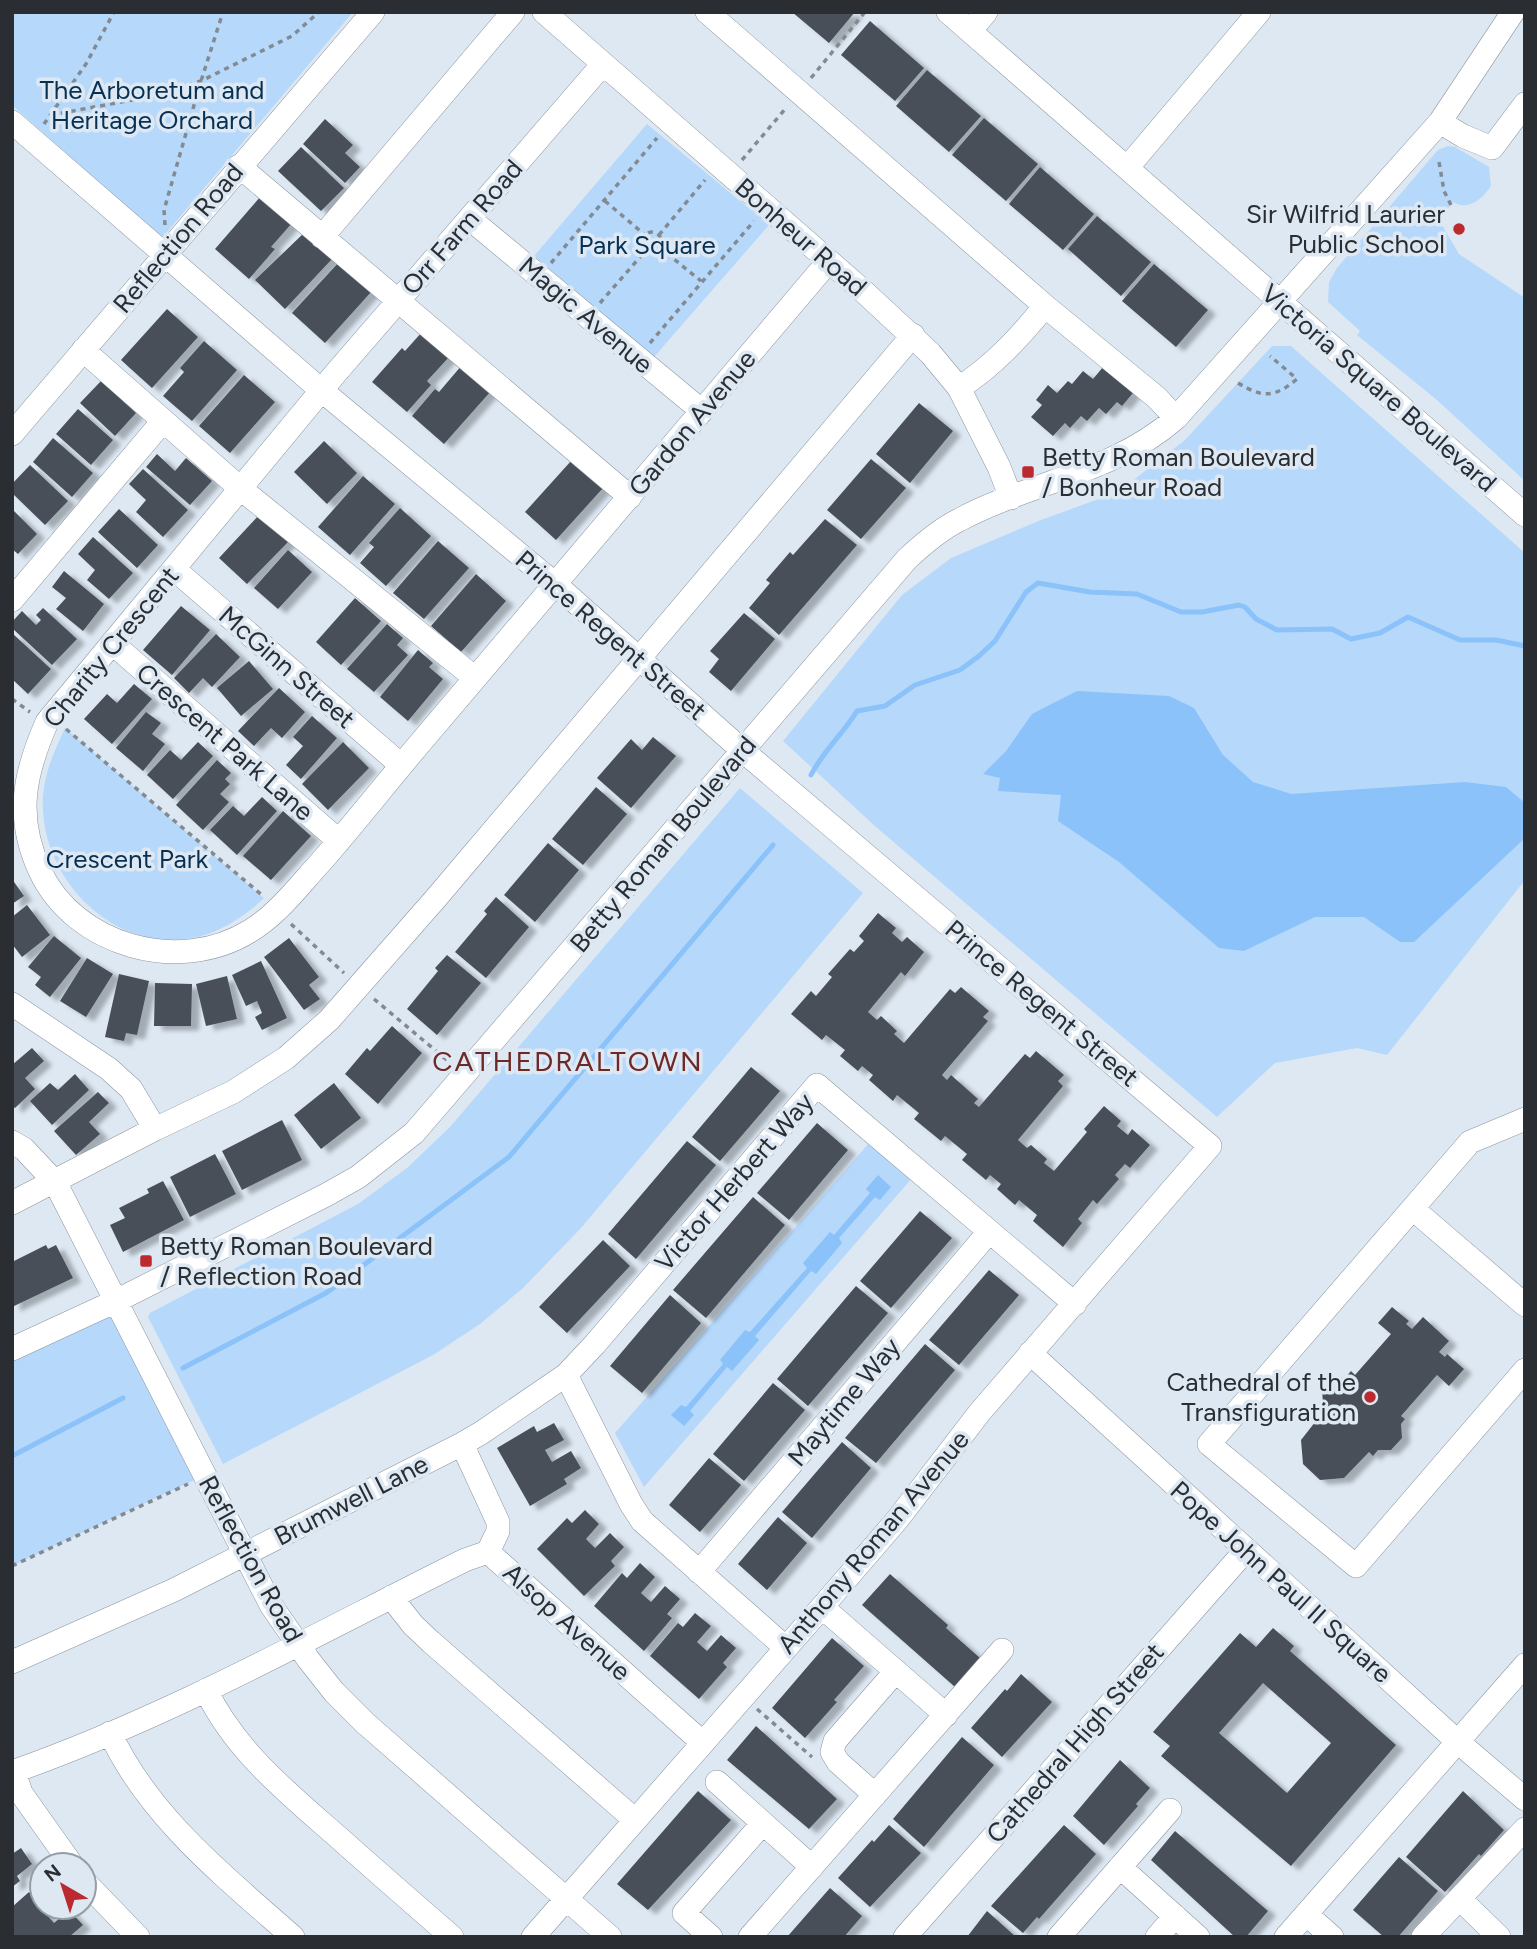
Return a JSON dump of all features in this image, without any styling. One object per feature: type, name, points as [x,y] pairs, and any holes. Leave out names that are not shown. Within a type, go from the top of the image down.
[{"type":"street","name":"Reflection Road","points":[[12,434],[373,12]]},
{"type":"street","points":[[322,237],[513,12]]},
{"type":"street","name":"Bonheur Road","points":[[544,12],[913,335],[959,388],[999,467],[1011,498]]},
{"type":"street","points":[[707,12],[1045,306],[1156,397],[1176,418]]},
{"type":"street","name":"Victoria Square Boulevard","points":[[948,12],[1525,514]]},
{"type":"street","points":[[970,31],[986,12]]},
{"type":"street","points":[[1127,168],[1259,12]]},
{"type":"street","name":"Betty Roman Boulevard","points":[[12,1349],[116,1301],[358,1178],[415,1133],[907,559],[932,537],[958,520],[1114,459],[1139,447],[1176,418],[1440,121],[1513,12]]},
{"type":"street","name":"Orr Farm Road","points":[[321,390],[603,64]]},
{"type":"street","points":[[1440,121],[1463,136],[1492,148],[1525,104]]},
{"type":"street","name":"Prince Regent Street","points":[[12,122],[321,390],[554,583],[743,751],[1210,1146]]},
{"type":"street","points":[[239,166],[630,498]]},
{"type":"street","name":"Magic Avenue","points":[[470,219],[702,411]]},
{"type":"street","name":"Gardon Avenue","points":[[554,583],[630,498],[828,262]]},
{"type":"street","points":[[959,388],[985,371],[1013,344],[1045,306]]},
{"type":"street","points":[[12,1203],[233,1092],[286,1058],[329,1020],[913,335]]},
{"type":"street","points":[[83,350],[241,489],[475,678]]},
{"type":"street","name":"Charity Crescent","points":[[321,390],[51,716],[32,756],[23,810],[32,854],[49,891],[78,919],[109,938],[148,951],[199,951],[247,933],[278,910],[339,841],[554,583]]},
{"type":"street","points":[[12,600],[163,421]]},
{"type":"street","name":"McGinn Street","points":[[174,569],[401,765]]},
{"type":"street","name":"Crescent Park Lane","points":[[112,643],[339,841]]},
{"type":"street","points":[[12,1004],[109,1069],[131,1089],[155,1129]]},
{"type":"street","name":"Victor Herbert Way","points":[[566,1375],[817,1085],[1074,1304]]},
{"type":"street","points":[[1525,1119],[1470,1142],[1209,1444],[1356,1566],[1525,1370]]},
{"type":"street","name":"Reflection Road","points":[[12,1142],[24,1149],[55,1182],[271,1605],[319,1675],[365,1723],[610,1937]]},
{"type":"street","name":"Anthony Roman Avenue","points":[[533,1937],[897,1520],[979,1412],[1210,1146]]},
{"type":"street","points":[[1412,1209],[1525,1305]]},
{"type":"street","name":"Maytime Way","points":[[699,1572],[989,1232]]},
{"type":"street","name":"Pope John Paul II Square","points":[[1030,1353],[1458,1742],[1525,1799]]},
{"type":"street","points":[[566,1375],[642,1521],[786,1648]]},
{"type":"street","name":"Brumwell Lane","points":[[12,1662],[174,1591],[462,1444],[566,1375]]},
{"type":"street","name":"Alsop Avenue","points":[[462,1444],[498,1522],[498,1531],[488,1552],[703,1743]]},
{"type":"street","name":"Cathedral High Street","points":[[905,1937],[1246,1550]]},
{"type":"street","points":[[62,1851],[21,1793],[13,1772],[206,1690],[465,1560],[488,1552]]},
{"type":"street","points":[[391,1597],[413,1625],[431,1642],[635,1820]]},
{"type":"street","points":[[822,1607],[946,1715]]},
{"type":"street","points":[[750,1937],[1002,1650]]},
{"type":"street","points":[[1286,1937],[1525,1665]]},
{"type":"street","points":[[875,1795],[838,1762],[832,1752],[835,1741],[896,1671]]},
{"type":"street","points":[[206,1690],[232,1732],[271,1778],[452,1937]]},
{"type":"street","points":[[110,1733],[122,1759],[138,1782],[193,1846],[293,1937]]},
{"type":"street","points":[[717,1782],[812,1867]]},
{"type":"street","points":[[1059,1937],[1170,1810]]},
{"type":"street","points":[[711,1937],[684,1913],[763,1824]]},
{"type":"street","points":[[1423,1937],[1525,1829]]},
{"type":"street","points":[[1120,1867],[1198,1937]]},
{"type":"street","points":[[98,1896],[138,1937]]},
{"type":"street","points":[[1460,1899],[1499,1937]]},
{"type":"street","points":[[1306,1914],[1332,1937]]},
{"type":"street","points":[[1157,1937],[1175,1916]]},
{"type":"path","points":[[33,140],[86,64],[114,12]]},
{"type":"path","points":[[165,253],[162,238],[165,226],[164,211],[223,12]]},
{"type":"path","points":[[51,115],[154,96],[201,81],[292,36],[319,12]]},
{"type":"path","points":[[539,276],[670,123]]},
{"type":"path","points":[[1439,162],[1444,191],[1451,205]]},
{"type":"path","points":[[659,235],[718,165]]},
{"type":"path","points":[[605,201],[645,235]]},
{"type":"path","points":[[637,358],[766,208]]},
{"type":"path","points":[[1393,216],[1426,212],[1442,216]]},
{"type":"path","points":[[652,232],[659,235],[659,247],[653,251],[647,249],[643,244],[645,235],[652,232]]},
{"type":"path","points":[[659,247],[701,281]]},
{"type":"path","points":[[588,317],[647,249]]},
{"type":"path","points":[[1238,383],[1255,393],[1268,394],[1280,393],[1297,379],[1270,356]]},
{"type":"path","points":[[51,716],[278,910],[299,934],[465,1076]]},
{"type":"path","points":[[12,1566],[189,1483]]},
{"type":"path","points":[[756,1708],[815,1760]]},
{"type":"green space","name":"The Arboretum and Heritage Orchard","points":[[12,12],[353,12],[162,238],[12,105]]},
{"type":"green space","name":"Park Square","points":[[647,124],[769,225],[654,357],[534,256]]},
{"type":"green space","points":[[1448,146],[1455,147],[1489,167],[1491,186],[1475,202],[1464,205],[1453,202],[1439,220],[1459,254],[1525,298],[1525,481],[1437,400],[1357,335],[1360,331],[1328,302],[1329,282],[1337,268],[1438,150]]},
{"type":"green space","points":[[1272,346],[1291,346],[1525,553],[1525,880],[1387,1055],[1357,1048],[1275,1063],[1217,1117],[876,827],[783,741],[902,595],[951,558],[1041,520],[1118,492],[1185,440]]},
{"type":"green space","name":"Crescent Park","points":[[65,728],[264,898],[228,925],[185,939],[158,939],[132,933],[108,921],[87,904],[56,861],[47,836],[43,810],[46,778]]},
{"type":"green space","points":[[740,788],[863,893],[581,1228],[523,1288],[480,1324],[433,1355],[223,1464],[148,1317],[150,1313],[358,1204],[407,1168],[450,1127]]},
{"type":"green space","points":[[870,1142],[913,1177],[644,1487],[615,1433]]},
{"type":"green space","points":[[119,1300],[205,1475],[12,1566],[12,1349]]},
{"type":"shaded area","points":[[1077,691],[1169,696],[1194,708],[1223,755],[1253,782],[1291,794],[1465,782],[1506,787],[1525,803],[1525,838],[1414,942],[1400,942],[1364,917],[1315,917],[1244,951],[1219,948],[1119,862],[1058,821],[1061,795],[998,791],[1000,778],[983,774],[1006,751],[1032,714]]},
{"type":"shaded area","points":[[878,1175],[891,1187],[880,1200],[875,1197],[839,1238],[842,1243],[816,1274],[811,1271],[755,1336],[759,1340],[732,1371],[727,1367],[690,1411],[694,1415],[684,1426],[671,1415],[681,1405],[686,1407],[723,1364],[720,1360],[745,1330],[750,1332],[807,1268],[803,1263],[830,1232],[834,1235],[870,1193],[866,1189]]},
{"type":"building","points":[[792,12],[855,12],[829,43]]},
{"type":"building","points":[[870,21],[924,68],[895,101],[841,55]]},
{"type":"building","points":[[927,70],[981,116],[949,152],[896,106]]},
{"type":"building","points":[[984,118],[1038,164],[1006,201],[952,155]]},
{"type":"building","points":[[325,119],[353,145],[345,153],[360,167],[345,183],[303,144]]},
{"type":"building","points":[[301,147],[344,188],[321,211],[278,171]]},
{"type":"building","points":[[1040,167],[1094,214],[1063,250],[1009,204]]},
{"type":"building","points":[[261,196],[292,223],[271,247],[275,249],[249,279],[215,249]]},
{"type":"building","points":[[1097,216],[1151,262],[1121,296],[1068,249]]},
{"type":"building","points":[[305,232],[333,258],[285,309],[255,280]]},
{"type":"building","points":[[340,261],[372,291],[325,343],[292,313]]},
{"type":"building","points":[[1154,264],[1208,310],[1176,347],[1122,301]]},
{"type":"building","points":[[167,309],[198,337],[152,388],[121,360]]},
{"type":"building","points":[[422,332],[450,356],[427,381],[431,385],[407,412],[372,382],[402,348],[405,351]]},
{"type":"building","points":[[204,341],[237,370],[192,421],[163,396],[184,372],[180,368]]},
{"type":"building","points":[[462,365],[491,391],[444,444],[412,416],[435,389],[439,392]]},
{"type":"building","points":[[1103,367],[1133,393],[1122,406],[1117,402],[1106,414],[1099,408],[1087,421],[1081,416],[1070,428],[1065,423],[1053,436],[1031,417],[1042,405],[1036,400],[1048,385],[1057,393],[1068,381],[1072,384],[1083,371],[1093,379]]},
{"type":"building","points":[[244,375],[275,402],[230,453],[199,426]]},
{"type":"building","points":[[101,381],[136,413],[115,436],[80,403]]},
{"type":"building","points":[[919,403],[953,431],[910,483],[876,454]]},
{"type":"building","points":[[78,409],[113,440],[91,465],[56,434]]},
{"type":"building","points":[[53,438],[93,473],[72,497],[33,462]]},
{"type":"building","points":[[324,441],[357,473],[327,504],[294,472]]},
{"type":"building","points":[[157,454],[175,471],[186,458],[212,481],[190,505],[146,467]]},
{"type":"building","points":[[871,459],[906,488],[861,539],[827,510]]},
{"type":"building","points":[[571,461],[603,488],[556,540],[525,512]]},
{"type":"building","points":[[30,465],[68,501],[45,525],[12,493],[12,484]]},
{"type":"building","points":[[143,469],[188,510],[163,537],[136,512],[146,500],[129,484]]},
{"type":"building","points":[[363,476],[395,504],[350,555],[318,527]]},
{"type":"building","points":[[400,508],[431,536],[386,586],[360,563],[374,547],[369,543]]},
{"type":"building","points":[[12,509],[37,534],[18,554],[12,549]]},
{"type":"building","points":[[119,509],[158,545],[137,568],[98,532]]},
{"type":"building","points":[[260,514],[289,541],[247,584],[219,558]]},
{"type":"building","points":[[825,519],[857,545],[779,635],[749,608],[770,583],[766,580],[790,552],[793,555]]},
{"type":"building","points":[[93,537],[133,573],[109,599],[87,580],[95,570],[78,554]]},
{"type":"building","points":[[438,541],[469,568],[424,619],[393,593]]},
{"type":"building","points":[[288,550],[312,572],[278,609],[254,588]]},
{"type":"building","points":[[64,571],[104,604],[83,631],[56,609],[66,598],[52,587]]},
{"type":"building","points":[[476,574],[506,601],[461,652],[431,626]]},
{"type":"building","points":[[355,598],[381,621],[341,665],[316,642]]},
{"type":"building","points":[[181,606],[210,630],[172,675],[143,650]]},
{"type":"building","points":[[43,608],[77,639],[52,665],[12,628],[12,622],[22,611],[36,625],[41,620],[36,615]]},
{"type":"building","points":[[744,613],[775,639],[731,691],[709,672],[719,659],[710,651]]},
{"type":"building","points":[[387,624],[403,638],[397,645],[408,655],[374,692],[347,669]]},
{"type":"building","points":[[12,633],[51,669],[28,694],[12,679]]},
{"type":"building","points":[[216,634],[240,657],[212,687],[203,678],[189,693],[174,678]]},
{"type":"building","points":[[418,650],[433,663],[429,667],[443,679],[408,721],[380,697]]},
{"type":"building","points":[[249,661],[273,689],[241,716],[217,688]]},
{"type":"building","points":[[134,684],[152,699],[112,744],[84,719],[107,694],[117,703]]},
{"type":"building","points":[[279,688],[305,712],[282,738],[271,728],[254,746],[238,731]]},
{"type":"building","points":[[146,712],[161,723],[152,734],[165,744],[143,771],[116,748]]},
{"type":"building","points":[[312,716],[337,738],[301,779],[286,765],[303,746],[293,737]]},
{"type":"building","points":[[653,737],[676,756],[631,808],[597,778],[631,739],[642,750]]},
{"type":"building","points":[[198,742],[213,756],[173,799],[147,775],[170,750],[181,760]]},
{"type":"building","points":[[343,742],[369,768],[328,810],[302,784]]},
{"type":"building","points":[[217,760],[231,773],[225,779],[230,784],[220,794],[229,802],[203,830],[176,805]]},
{"type":"building","points":[[596,787],[627,814],[583,865],[552,839]]},
{"type":"building","points":[[262,797],[277,811],[237,855],[210,830],[233,806],[244,816]]},
{"type":"building","points":[[283,811],[311,836],[271,880],[243,856]]},
{"type":"building","points":[[548,843],[579,870],[535,922],[504,895]]},
{"type":"building","points":[[12,879],[24,896],[12,904]]},
{"type":"building","points":[[496,897],[529,927],[486,978],[455,952],[487,914],[484,911]]},
{"type":"building","points":[[27,905],[50,935],[22,957],[12,944],[12,917]]},
{"type":"building","points":[[878,913],[896,928],[892,933],[902,942],[907,937],[924,952],[905,976],[901,972],[868,1012],[877,1020],[881,1016],[897,1031],[894,1034],[904,1043],[950,989],[955,993],[961,987],[989,1011],[983,1017],[988,1021],[942,1075],[947,1080],[951,1075],[978,1099],[974,1103],[979,1107],[1025,1054],[1030,1058],[1036,1051],[1064,1075],[1058,1081],[1063,1086],[1018,1140],[1027,1148],[1031,1145],[1047,1159],[1044,1163],[1054,1171],[1087,1132],[1084,1129],[1104,1106],[1121,1121],[1117,1126],[1128,1135],[1132,1129],[1150,1145],[1130,1168],[1125,1164],[1115,1175],[1119,1179],[1097,1204],[1093,1200],[1078,1219],[1082,1223],[1063,1247],[1033,1221],[1037,1215],[1019,1200],[1015,1205],[997,1189],[1001,1184],[990,1175],[986,1180],[962,1160],[967,1154],[945,1136],[941,1141],[914,1119],[919,1113],[897,1095],[893,1101],[869,1080],[873,1075],[862,1066],[858,1071],[840,1056],[845,1050],[826,1035],[822,1040],[791,1014],[811,991],[816,996],[832,977],[828,974],[850,949],[854,952],[864,941],[859,936]]},
{"type":"building","points":[[54,936],[81,958],[50,997],[35,985],[41,977],[28,967]]},
{"type":"building","points":[[289,938],[319,977],[309,985],[320,999],[304,1010],[264,957]]},
{"type":"building","points":[[447,955],[481,983],[437,1035],[407,1009],[438,971],[435,968]]},
{"type":"building","points":[[87,958],[113,974],[86,1017],[60,1001]]},
{"type":"building","points":[[261,961],[287,1018],[262,1030],[255,1017],[262,1013],[257,1001],[246,1006],[232,975]]},
{"type":"building","points":[[119,974],[149,981],[137,1035],[126,1033],[124,1041],[105,1037]]},
{"type":"building","points":[[227,976],[237,1019],[206,1026],[196,984]]},
{"type":"building","points":[[155,983],[192,984],[191,1026],[154,1026]]},
{"type":"building","points":[[392,1026],[422,1053],[378,1104],[345,1074],[367,1048],[370,1051]]},
{"type":"building","points":[[32,1048],[44,1061],[25,1078],[35,1089],[15,1108],[12,1106],[12,1065]]},
{"type":"building","points":[[751,1067],[780,1091],[720,1161],[692,1137]]},
{"type":"building","points":[[75,1074],[89,1090],[52,1125],[30,1101],[50,1083],[58,1090]]},
{"type":"building","points":[[334,1083],[361,1118],[321,1149],[294,1115]]},
{"type":"building","points":[[98,1092],[109,1103],[89,1122],[100,1134],[76,1155],[54,1131]]},
{"type":"building","points":[[282,1120],[302,1160],[242,1190],[222,1151]]},
{"type":"building","points":[[817,1123],[848,1150],[789,1220],[757,1193]]},
{"type":"building","points":[[687,1141],[716,1165],[636,1259],[608,1234]]},
{"type":"building","points":[[215,1154],[236,1194],[190,1217],[170,1177]]},
{"type":"building","points":[[163,1181],[184,1220],[123,1252],[110,1225],[125,1218],[119,1208],[149,1193],[147,1189]]},
{"type":"building","points":[[753,1197],[785,1225],[706,1318],[673,1290]]},
{"type":"building","points":[[920,1211],[952,1238],[891,1308],[860,1281]]},
{"type":"building","points":[[603,1240],[630,1266],[567,1333],[539,1307]]},
{"type":"building","points":[[46,1245],[48,1249],[56,1245],[73,1278],[12,1307],[12,1262]]},
{"type":"building","points":[[989,1270],[1019,1295],[959,1365],[929,1340]]},
{"type":"building","points":[[856,1286],[888,1313],[808,1406],[777,1379]]},
{"type":"building","points":[[670,1295],[701,1323],[642,1393],[610,1366]]},
{"type":"building","name":"Cathedral of the Transfiguration","points":[[1392,1307],[1409,1321],[1406,1324],[1412,1329],[1423,1317],[1449,1341],[1439,1352],[1445,1357],[1447,1354],[1464,1369],[1449,1386],[1437,1375],[1401,1416],[1405,1419],[1401,1424],[1402,1438],[1391,1450],[1378,1450],[1373,1456],[1369,1452],[1344,1478],[1320,1480],[1303,1464],[1301,1440],[1323,1412],[1319,1409],[1323,1403],[1322,1390],[1333,1378],[1346,1377],[1351,1371],[1355,1375],[1391,1334],[1378,1323]]},
{"type":"building","points":[[925,1344],[955,1370],[876,1463],[845,1438]]},
{"type":"building","points":[[773,1383],[805,1410],[744,1481],[713,1454]]},
{"type":"building","points":[[554,1423],[564,1440],[545,1450],[552,1462],[571,1451],[581,1468],[564,1479],[567,1484],[530,1506],[497,1448],[534,1426],[537,1432]]},
{"type":"building","points":[[842,1442],[871,1468],[812,1538],[782,1512]]},
{"type":"building","points":[[709,1458],[741,1485],[700,1532],[669,1505]]},
{"type":"building","points":[[585,1510],[599,1524],[586,1539],[595,1548],[610,1533],[624,1547],[611,1561],[615,1566],[584,1596],[537,1549],[567,1518],[572,1523]]},
{"type":"building","points":[[778,1517],[807,1543],[767,1590],[738,1564]]},
{"type":"building","points":[[640,1563],[655,1577],[641,1593],[651,1602],[665,1586],[680,1599],[667,1614],[672,1618],[644,1651],[594,1606],[622,1573],[627,1578]]},
{"type":"building","points":[[890,1574],[948,1625],[946,1628],[980,1658],[955,1687],[862,1605]]},
{"type":"building","points":[[695,1613],[711,1626],[697,1642],[707,1651],[721,1635],[736,1648],[723,1663],[727,1667],[699,1699],[650,1656],[678,1623],[683,1627]]},
{"type":"building","points":[[1273,1628],[1294,1646],[1290,1651],[1396,1745],[1291,1866],[1161,1756],[1170,1746],[1153,1732],[1240,1633],[1256,1647]],"holes":[[[1263,1683],[1331,1743],[1287,1793],[1219,1733]]]},
{"type":"building","points":[[832,1638],[864,1666],[805,1738],[772,1708]]},
{"type":"building","points":[[1021,1674],[1052,1702],[1002,1757],[971,1728]]},
{"type":"building","points":[[756,1726],[837,1799],[809,1829],[727,1760]]},
{"type":"building","points":[[962,1737],[994,1765],[924,1847],[893,1819]]},
{"type":"building","points":[[1120,1760],[1150,1788],[1104,1845],[1073,1816]]},
{"type":"building","points":[[698,1791],[731,1820],[648,1910],[617,1884]]},
{"type":"building","points":[[1463,1791],[1504,1830],[1445,1892],[1406,1857]]},
{"type":"building","points":[[889,1825],[921,1853],[870,1907],[838,1878]]},
{"type":"building","points":[[1064,1825],[1096,1854],[1039,1919],[1037,1917],[1023,1933],[991,1906]]},
{"type":"building","points":[[1175,1831],[1268,1911],[1246,1937],[1235,1937],[1151,1860]]},
{"type":"building","points":[[21,1848],[28,1858],[28,1867],[17,1876],[20,1881],[12,1887],[12,1854]]},
{"type":"building","points":[[1399,1857],[1438,1891],[1398,1937],[1384,1937],[1353,1910]]},
{"type":"building","points":[[830,1888],[862,1916],[844,1937],[787,1937]]},
{"type":"building","points":[[28,1893],[28,1921],[79,1921],[83,1925],[69,1937],[12,1937],[12,1907]]},
{"type":"building","points":[[987,1911],[1016,1937],[967,1937]]},
{"type":"waterway","points":[[811,775],[857,711],[885,706],[915,685],[960,670],[995,641],[1026,592],[1038,583],[1090,592],[1137,594],[1181,612],[1202,612],[1239,605],[1245,607],[1256,619],[1277,630],[1332,629],[1351,639],[1380,633],[1408,617],[1460,640],[1496,640],[1525,646]]},
{"type":"waterway","points":[[183,1368],[326,1293],[509,1157],[773,845]]},
{"type":"waterway","points":[[12,1456],[123,1398]]},
{"type":"place","name":"Sir Wilfrid Laurier Public School","points":[[1459,229]]},
{"type":"place","name":"Betty Roman Boulevard / Bonheur Road","points":[[1028,472]]},
{"type":"place","name":"Betty Roman Boulevard / Reflection Road","points":[[146,1261]]},
{"type":"place","name":"Cathedral of the Transfiguration","points":[[1370,1397]]},
{"type":"district","name":"CATHEDRALTOWN","points":[[568,1061]]}]
